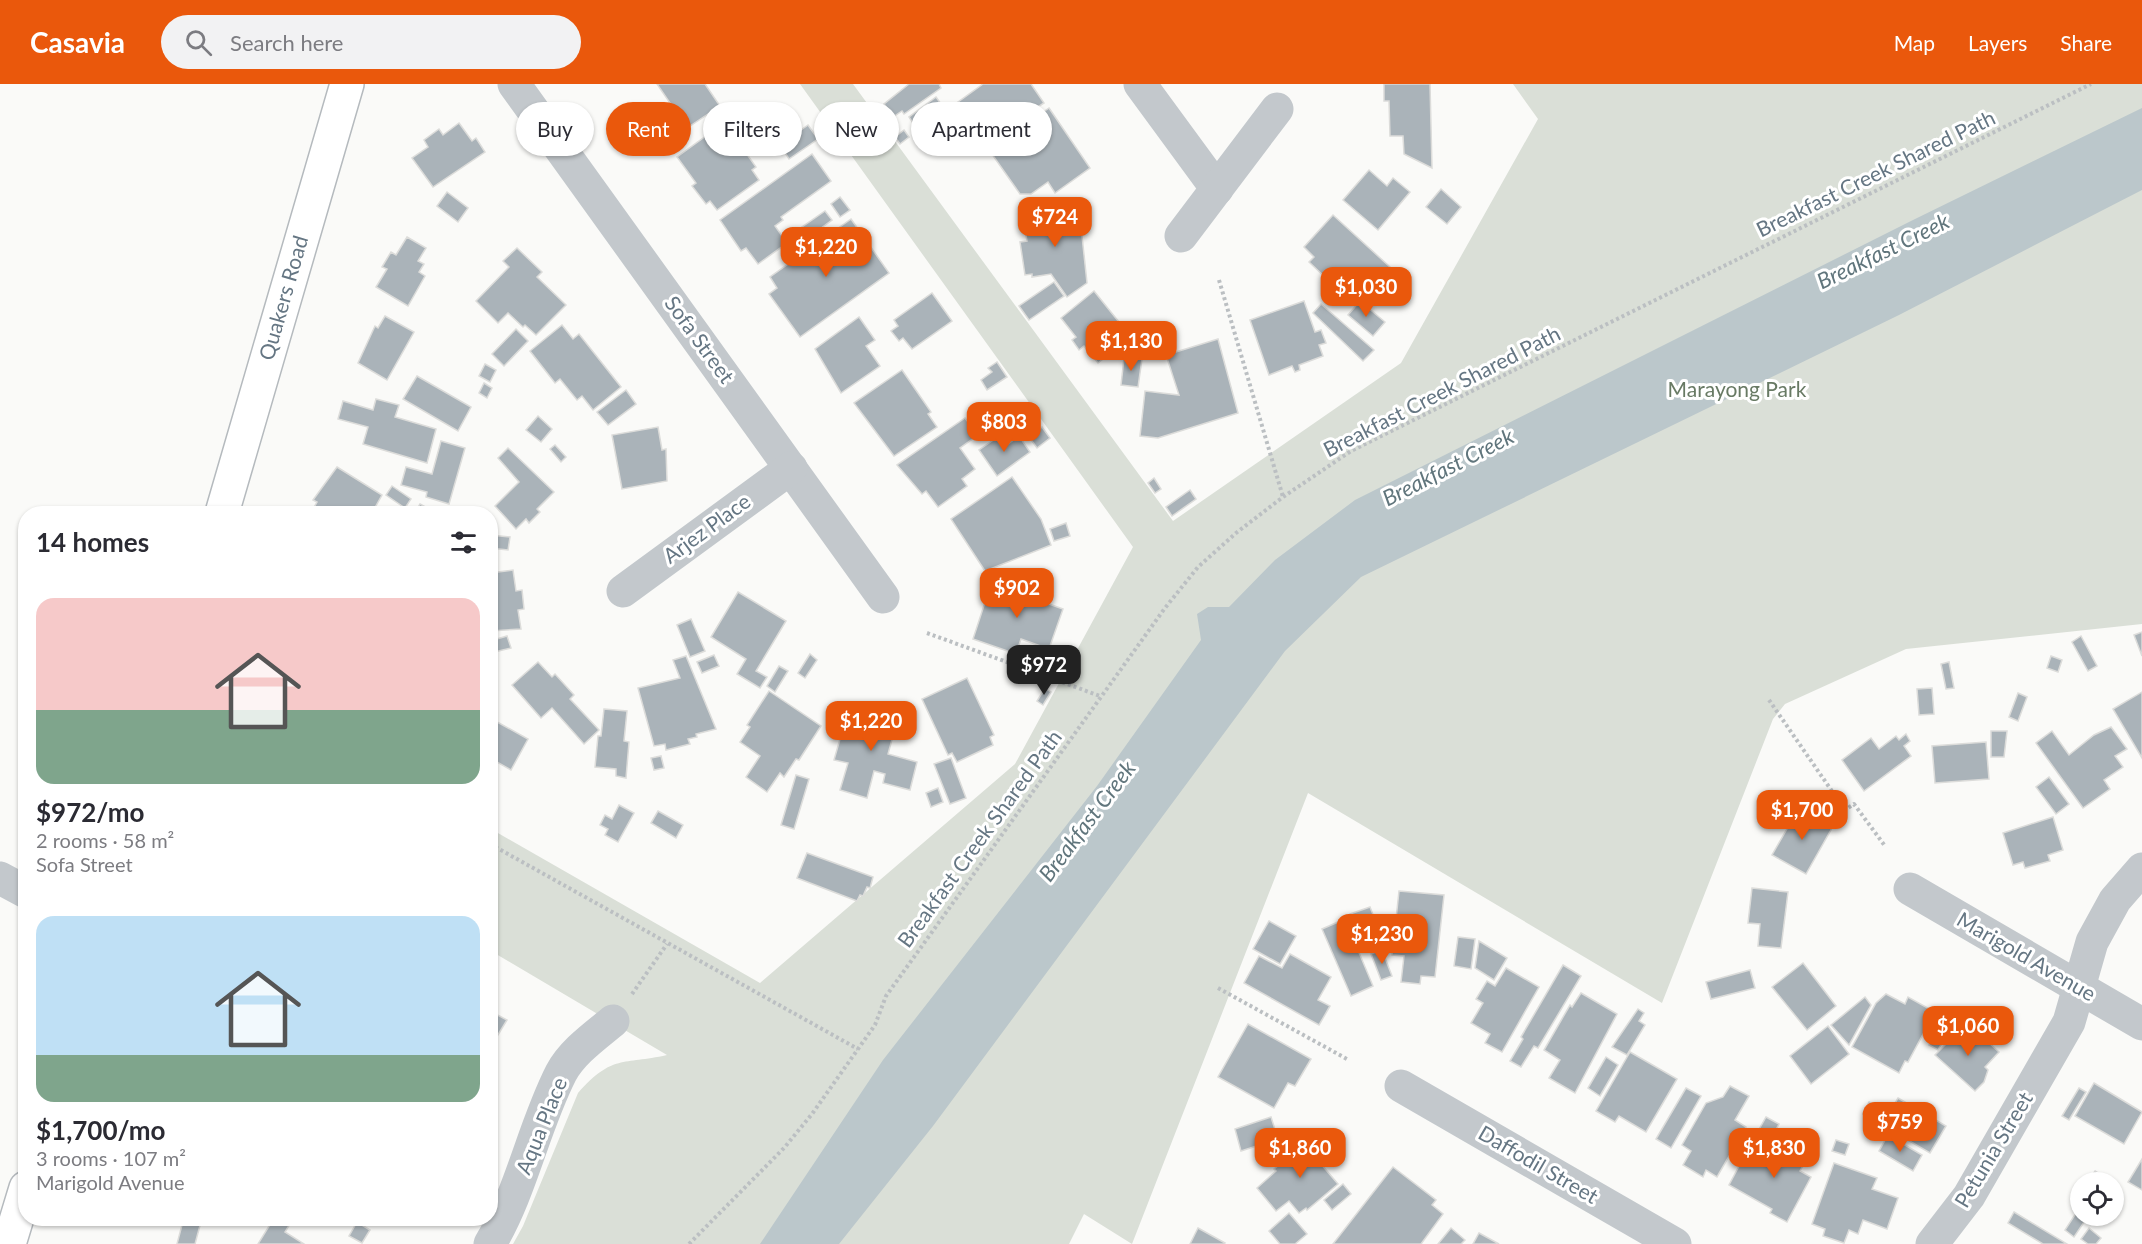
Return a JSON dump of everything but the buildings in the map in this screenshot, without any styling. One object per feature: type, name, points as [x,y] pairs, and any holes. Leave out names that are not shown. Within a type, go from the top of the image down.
[{"type":"main road","name":"Quakers Road","points":[[224,506],[346,84]]},
{"type":"main road","points":[[9,1244],[18,1214]]},
{"type":"street","name":"Sofa Street","points":[[514,84],[883,597]]},
{"type":"street","points":[[1140,84],[1217,189]]},
{"type":"street","points":[[1181,236],[1277,109]]},
{"type":"street","name":"Arjez Place","points":[[623,591],[791,468]]},
{"type":"street","name":"Petunia Street","points":[[1932,1244],[1969,1196],[2069,1022],[2092,942],[2115,900],[2142,869]]},
{"type":"street","points":[[0,878],[18,888]]},
{"type":"street","name":"Marigold Avenue","points":[[1910,889],[2142,1024]]},
{"type":"street","name":"Aqua Place","points":[[490,1244],[506,1218],[562,1072],[585,1044],[613,1021]]},
{"type":"street","name":"Daffodil Street","points":[[1401,1086],[1675,1244]]},
{"type":"path","name":"Breakfast Creek Shared Path","points":[[688,1244],[784,1148],[812,1114],[876,1025],[886,996],[1100,696],[1198,567],[1236,533],[1352,451],[2091,84]]},
{"type":"path","points":[[1219,280],[1284,497]]},
{"type":"path","points":[[927,633],[1100,696]]},
{"type":"path","points":[[1769,700],[1845,810],[1854,804],[1885,846]]},
{"type":"path","points":[[498,849],[858,1049]]},
{"type":"path","points":[[613,1021],[667,944]]},
{"type":"path","points":[[1218,988],[1347,1059]]},
{"type":"green space","name":"Marayong Park","points":[[800,84],[853,84],[866,102],[814,103]]},
{"type":"green space","name":"Marayong Park","points":[[1513,84],[2142,84],[2142,624],[1906,649],[1785,704],[1773,719],[1662,1003],[1308,793],[1132,1244],[1084,1214],[1069,1244],[513,1244],[523,1226],[578,1093],[600,1072],[610,1066],[667,1055],[498,955],[498,833],[760,983],[1015,764],[1133,547],[852,156],[899,156],[899,147],[1173,521],[1401,363],[1538,119]]},
{"type":"water","name":"Breakfast Creek","points":[[2142,108],[2142,190],[1899,315],[1361,577],[1285,651],[933,1126],[839,1244],[760,1244],[883,1060],[1097,786],[1201,640],[1197,614],[1208,607],[1229,607],[1275,560],[1355,500],[1913,220]]}]
